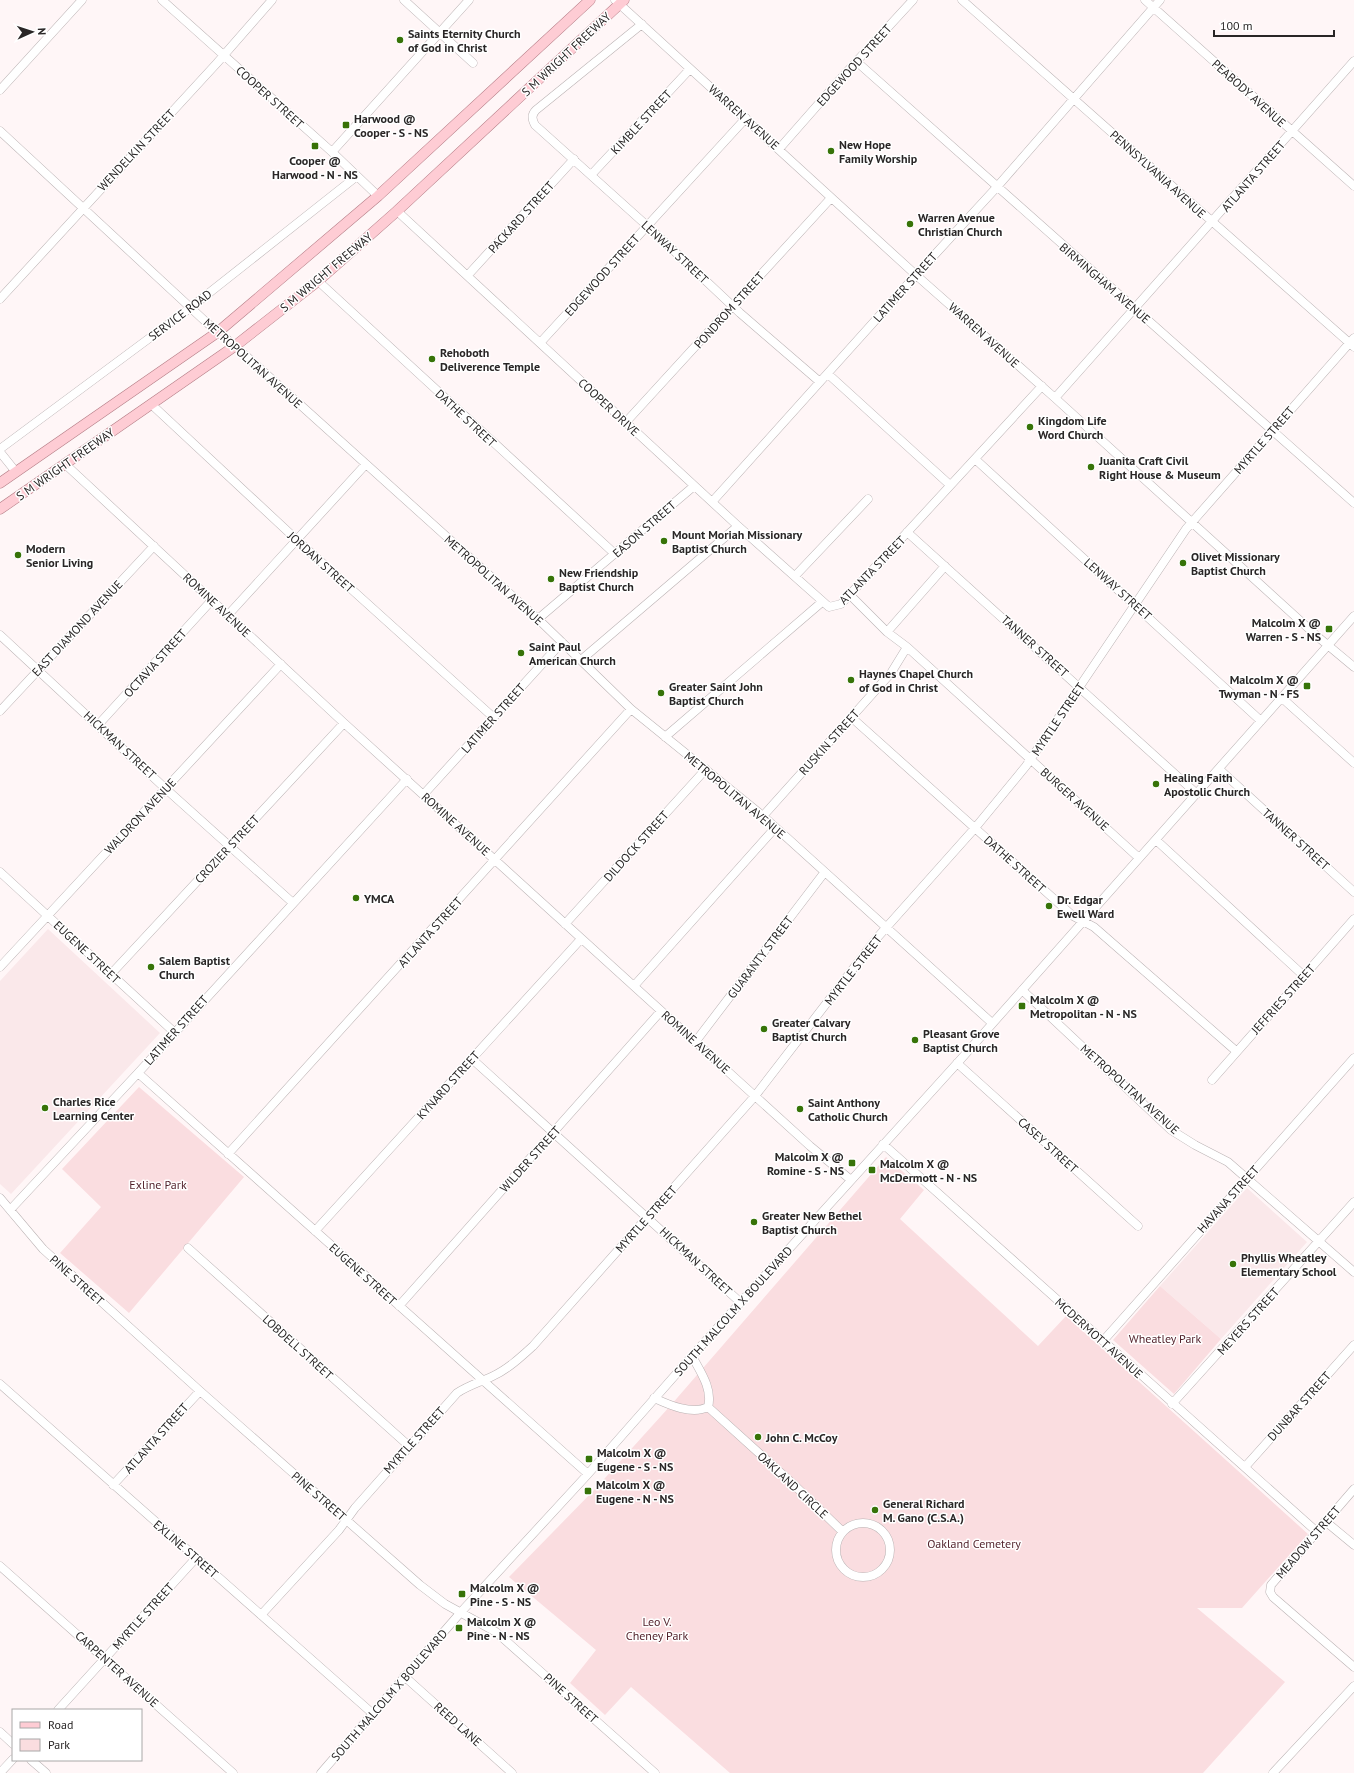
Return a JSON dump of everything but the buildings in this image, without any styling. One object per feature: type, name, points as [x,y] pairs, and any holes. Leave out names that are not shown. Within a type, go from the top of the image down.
[{"type":"main road","name":"S M WRIGHT FREEWAY","points":[[0,484],[218,332],[378,196],[590,0]]},
{"type":"main road","name":"S M WRIGHT FREEWAY","points":[[0,509],[235,346],[318,281],[397,211],[620,1]]},
{"type":"street","points":[[0,90],[82,0]]},
{"type":"street","name":"COOPER STREET","points":[[162,0],[332,152],[378,196]]},
{"type":"street","name":"WENDELKIN STREET","points":[[0,299],[272,0]]},
{"type":"street","points":[[404,0],[473,63]]},
{"type":"street","points":[[332,152],[469,0]]},
{"type":"street","name":"EDGEWOOD STREET","points":[[779,149],[913,0]]},
{"type":"street","name":"PENNSYLVANIA AVENUE","points":[[962,0],[1212,222],[1352,343]]},
{"type":"street","name":"PEABODY AVENUE","points":[[1145,0],[1354,186]]},
{"type":"street","name":"LATIMER STREET","points":[[712,502],[996,188],[1160,0]]},
{"type":"street","name":"WARREN AVENUE","points":[[620,1],[690,69],[746,118],[831,198],[1042,386],[1191,523],[1354,667]]},
{"type":"street","name":"LENWAY STREET","points":[[642,24],[536,110],[533,113],[532,119],[535,125],[820,382]]},
{"type":"street","name":"ATLANTA STREET","points":[[1055,398],[1354,61]]},
{"type":"street","name":"BIRMINGHAM AVENUE","points":[[857,62],[996,188],[1273,430],[1354,503]]},
{"type":"street","name":"KIMBLE STREET","points":[[591,175],[690,69]]},
{"type":"street","name":"EDGEWOOD STREET","points":[[540,343],[746,118]]},
{"type":"street","name":"METROPOLITAN AVENUE","points":[[0,131],[190,308],[235,346],[538,619],[631,709],[763,816],[824,873],[992,1023]]},
{"type":"street","name":"PACKARD STREET","points":[[468,275],[574,160]]},
{"type":"street","name":"SERVICE ROAD","points":[[0,450],[190,308],[357,176]]},
{"type":"street","name":"PONDROM STREET","points":[[626,422],[831,198]]},
{"type":"street","name":"COOPER DRIVE","points":[[397,211],[468,275],[694,486],[822,602]]},
{"type":"street","name":"DATHE STREET","points":[[318,281],[615,554]]},
{"type":"street","name":"MYRTLE STREET","points":[[261,1615],[339,1530],[409,1446],[457,1393],[481,1380],[493,1376],[514,1363],[533,1346],[755,1096],[885,928],[975,828],[1031,759],[1191,523],[1352,343]]},
{"type":"street","points":[[828,374],[950,486]]},
{"type":"street","name":"ATLANTA STREET","points":[[665,737],[822,602],[828,607],[834,607],[841,604],[1042,386]]},
{"type":"street","name":"JORDAN STREET","points":[[151,404],[298,541],[493,717]]},
{"type":"street","points":[[0,450],[16,472]]},
{"type":"street","name":"LENWAY STREET","points":[[975,458],[1261,721]]},
{"type":"street","name":"ROMINE AVENUE","points":[[65,464],[344,723],[496,859],[565,924],[696,1041],[810,1146],[851,1180]]},
{"type":"street","points":[[228,615],[298,541],[366,464]]},
{"type":"street","name":"EASON STREET","points":[[538,619],[694,486]]},
{"type":"street","points":[[795,576],[868,499]]},
{"type":"street","points":[[581,660],[738,526]]},
{"type":"street","name":"TANNER STREET","points":[[907,532],[1197,794]]},
{"type":"street","name":"EAST DIAMOND AVENUE","points":[[0,710],[154,546]]},
{"type":"street","points":[[887,632],[945,566]]},
{"type":"street","name":"BURGER AVENUE","points":[[850,595],[887,632],[907,647],[1139,858]]},
{"type":"street","name":"OCTAVIA STREET","points":[[98,725],[212,600]]},
{"type":"street","name":"SOUTH MALCOLM X BOULEVARD","points":[[321,1773],[461,1612],[588,1474],[740,1302],[957,1063],[1354,616]]},
{"type":"street","name":"HICKMAN STREET","points":[[0,635],[293,904]]},
{"type":"street","name":"LATIMER STREET","points":[[424,794],[562,642]]},
{"type":"street","name":"RUSKIN STREET","points":[[763,816],[891,673],[907,647]]},
{"type":"street","name":"WALDRON AVENUE","points":[[0,967],[281,664]]},
{"type":"street","points":[[1282,698],[1354,763]]},
{"type":"street","name":"ATLANTA STREET","points":[[228,1154],[631,709]]},
{"type":"street","name":"DATHE STREET","points":[[851,717],[1073,916],[1094,927],[1236,1051]]},
{"type":"street","name":"CROZIER STREET","points":[[111,974],[344,723]]},
{"type":"street","name":"DILDOCK STREET","points":[[565,924],[706,769]]},
{"type":"street","name":"TANNER STREET","points":[[1219,769],[1354,892]]},
{"type":"street","name":"LATIMER STREET","points":[[10,1210],[138,1073],[407,779]]},
{"type":"street","points":[[634,986],[775,828]]},
{"type":"street","points":[[1156,840],[1304,976]]},
{"type":"street","name":"EUGENE STREET","points":[[0,872],[174,1032]]},
{"type":"street","name":"GUARANTY STREET","points":[[696,1041],[824,873]]},
{"type":"street","name":"JEFFRIES STREET","points":[[1212,1080],[1354,919]]},
{"type":"street","name":"KYNARD STREET","points":[[315,1231],[582,939]]},
{"type":"street","name":"METROPOLITAN AVENUE","points":[[1022,990],[1171,1130],[1195,1145],[1228,1162],[1354,1272]]},
{"type":"street","name":"WILDER STREET","points":[[399,1306],[661,1011]]},
{"type":"street","name":"HAVANA STREET","points":[[1103,1341],[1354,1058]]},
{"type":"street","name":"HICKMAN STREET","points":[[472,1059],[740,1302]]},
{"type":"street","name":"CASEY STREET","points":[[957,1063],[1138,1226]]},
{"type":"street","name":"EUGENE STREET","points":[[138,1073],[588,1474]]},
{"type":"street","name":"MCDERMOTT AVENUE","points":[[883,1144],[1172,1404],[1316,1531]]},
{"type":"street","name":"PINE STREET","points":[[0,1198],[43,1249],[200,1391],[347,1519],[420,1585],[445,1604],[496,1632],[655,1773]]},
{"type":"street","name":"MEYERS STREET","points":[[1172,1404],[1354,1202]]},
{"type":"street","name":"LOBDELL STREET","points":[[188,1248],[409,1446]]},
{"type":"street","name":"DUNBAR STREET","points":[[1245,1467],[1354,1345]]},
{"type":"street","points":[[654,1398],[671,1405],[699,1410],[708,1407],[710,1396],[708,1388],[692,1356]]},
{"type":"street","name":"EXLINE STREET","points":[[0,1384],[372,1713]]},
{"type":"street","name":"ATLANTA STREET","points":[[113,1485],[200,1391]]},
{"type":"street","name":"OAKLAND CIRCLE","points":[[708,1407],[791,1482],[842,1532]]},
{"type":"street","name":"MEADOW STREET","points":[[1354,1489],[1316,1531],[1314,1538],[1271,1585],[1270,1592],[1273,1597],[1354,1667]]},
{"type":"street","points":[[1325,1521],[1354,1545]]},
{"type":"street","points":[[860,1523],[872,1524],[881,1529],[887,1536],[890,1546],[890,1557],[884,1568],[870,1577],[858,1578],[849,1574],[843,1569],[838,1560],[836,1547],[842,1532],[848,1527],[860,1523]]},
{"type":"street","name":"MYRTLE STREET","points":[[59,1709],[196,1558]]},
{"type":"street","name":"CARPENTER AVENUE","points":[[0,1566],[234,1773]]},
{"type":"street","name":"REED LANE","points":[[404,1676],[512,1773]]},
{"type":"street","points":[[1273,1773],[1354,1686]]},
{"type":"street","points":[[0,1732],[12,1743]]},
{"type":"street","points":[[0,1773],[12,1760]]},
{"type":"street","points":[[32,1761],[46,1773]]},
{"type":"shaded area","name":"Charles Rice Learning Center","points":[[48,929],[160,1033],[11,1194],[0,1184],[0,981]]},
{"type":"shaded area","name":"Phyllis Wheatley Elementary School","points":[[1247,1188],[1307,1242],[1221,1339],[1160,1286]]},
{"type":"green space","name":"Exline Park","points":[[139,1087],[244,1177],[129,1313],[60,1253],[101,1207],[62,1169]]},
{"type":"green space","name":"Oakland Cemetery","points":[[886,1157],[924,1190],[900,1219],[1038,1346],[1066,1316],[1308,1534],[1242,1608],[1197,1608],[1285,1682],[1203,1773],[730,1773],[631,1687],[605,1715],[570,1683],[596,1650],[509,1577],[596,1488],[671,1405]]},
{"type":"green space","name":"Wheatley Park","points":[[1160,1286],[1221,1339],[1174,1394],[1113,1340]]},
{"type":"place","name":"Saints Eternity Church of God in Christ","points":[[400,40]]},
{"type":"place","name":"Harwood @ Cooper - S - NS","points":[[346,125]]},
{"type":"place","name":"Cooper @ Harwood - N - NS","points":[[315,146]]},
{"type":"place","name":"New Hope Family Worship","points":[[831,151]]},
{"type":"place","name":"Warren Avenue Christian Church","points":[[910,224]]},
{"type":"place","name":"Rehoboth Deliverence Temple","points":[[432,359]]},
{"type":"place","name":"Kingdom Life Word Church","points":[[1030,427]]},
{"type":"place","name":"Juanita Craft Civil Right House & Museum","points":[[1091,467]]},
{"type":"place","name":"Mount Moriah Missionary Baptist Church","points":[[664,541]]},
{"type":"place","name":"Modern Senior Living","points":[[18,555]]},
{"type":"place","name":"Olivet Missionary Baptist Church","points":[[1183,563]]},
{"type":"place","name":"New Friendship Baptist Church","points":[[551,579]]},
{"type":"place","name":"Malcolm X @ Warren - S - NS","points":[[1329,629]]},
{"type":"place","name":"Saint Paul American Church","points":[[521,653]]},
{"type":"place","name":"Haynes Chapel Church of God in Christ","points":[[851,680]]},
{"type":"place","name":"Malcolm X @ Twyman - N - FS","points":[[1307,686]]},
{"type":"place","name":"Greater Saint John Baptist Church","points":[[661,693]]},
{"type":"place","name":"Healing Faith Apostolic Church","points":[[1156,784]]},
{"type":"place","name":"YMCA","points":[[356,898]]},
{"type":"place","name":"Dr. Edgar Ewell Ward","points":[[1049,906]]},
{"type":"place","name":"Salem Baptist Church","points":[[151,967]]},
{"type":"place","name":"Malcolm X @ Metropolitan - N - NS","points":[[1022,1006]]},
{"type":"place","name":"Greater Calvary Baptist Church","points":[[764,1029]]},
{"type":"place","name":"Pleasant Grove Baptist Church","points":[[915,1040]]},
{"type":"place","name":"Charles Rice Learning Center","points":[[45,1108]]},
{"type":"place","name":"Saint Anthony Catholic Church","points":[[800,1109]]},
{"type":"place","name":"Malcolm X @ Romine - S - NS","points":[[852,1163]]},
{"type":"place","name":"Malcolm X @ McDermott - N - NS","points":[[872,1170]]},
{"type":"place","name":"Greater New Bethel Baptist Church","points":[[754,1222]]},
{"type":"place","name":"Phyllis Wheatley Elementary School","points":[[1233,1264]]},
{"type":"place","name":"John C. McCoy","points":[[758,1437]]},
{"type":"place","name":"Malcolm X @ Eugene - S - NS","points":[[589,1459]]},
{"type":"place","name":"Malcolm X @ Eugene - N - NS","points":[[588,1491]]},
{"type":"place","name":"General Richard M. Gano (C.S.A.)","points":[[875,1510]]},
{"type":"place","name":"Malcolm X @ Pine - S - NS","points":[[462,1594]]},
{"type":"place","name":"Malcolm X @ Pine - N - NS","points":[[459,1628]]},
{"type":"park label","name":"Leo V. Cheney Park","points":[[657,1628]]}]
